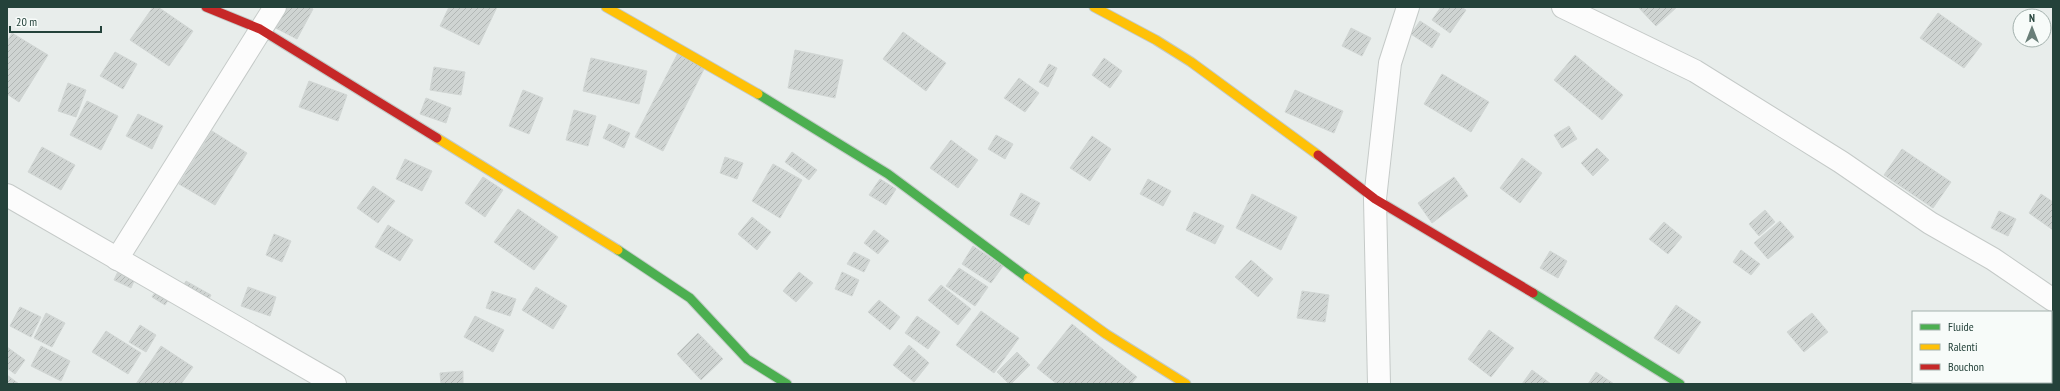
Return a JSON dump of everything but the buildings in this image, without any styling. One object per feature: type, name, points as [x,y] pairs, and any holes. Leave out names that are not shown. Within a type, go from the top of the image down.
[{"type":"street","points":[[206,7],[260,29],[625,254],[690,298],[747,359],[787,384]]},
{"type":"street","points":[[117,259],[275,7]]},
{"type":"street","points":[[606,7],[792,114],[867,160],[919,195],[1031,280],[1119,343],[1186,384]]},
{"type":"street","points":[[1094,7],[1156,40],[1191,62],[1322,158],[1374,199],[1543,299],[1680,384]]},
{"type":"street","points":[[1379,384],[1374,199],[1390,63],[1408,7]]},
{"type":"street","points":[[1563,7],[1695,72],[1841,162],[1930,223],[1993,259],[2053,300]]},
{"type":"street","points":[[7,195],[335,384]]},
{"type":"traffic: fast","points":[[758,94],[888,174],[1028,278]]},
{"type":"traffic: fast","points":[[618,250],[690,298],[747,359],[787,384]]},
{"type":"traffic: fast","points":[[1533,293],[1680,384]]},
{"type":"traffic: slow","points":[[606,7],[758,94]]},
{"type":"traffic: slow","points":[[1094,7],[1156,40],[1191,62],[1318,155]]},
{"type":"traffic: slow","points":[[437,138],[618,250]]},
{"type":"traffic: slow","points":[[1028,278],[1106,334],[1186,384]]},
{"type":"traffic: jam","points":[[206,7],[260,29],[437,138]]},
{"type":"traffic: jam","points":[[1318,155],[1375,199],[1533,293]]}]
